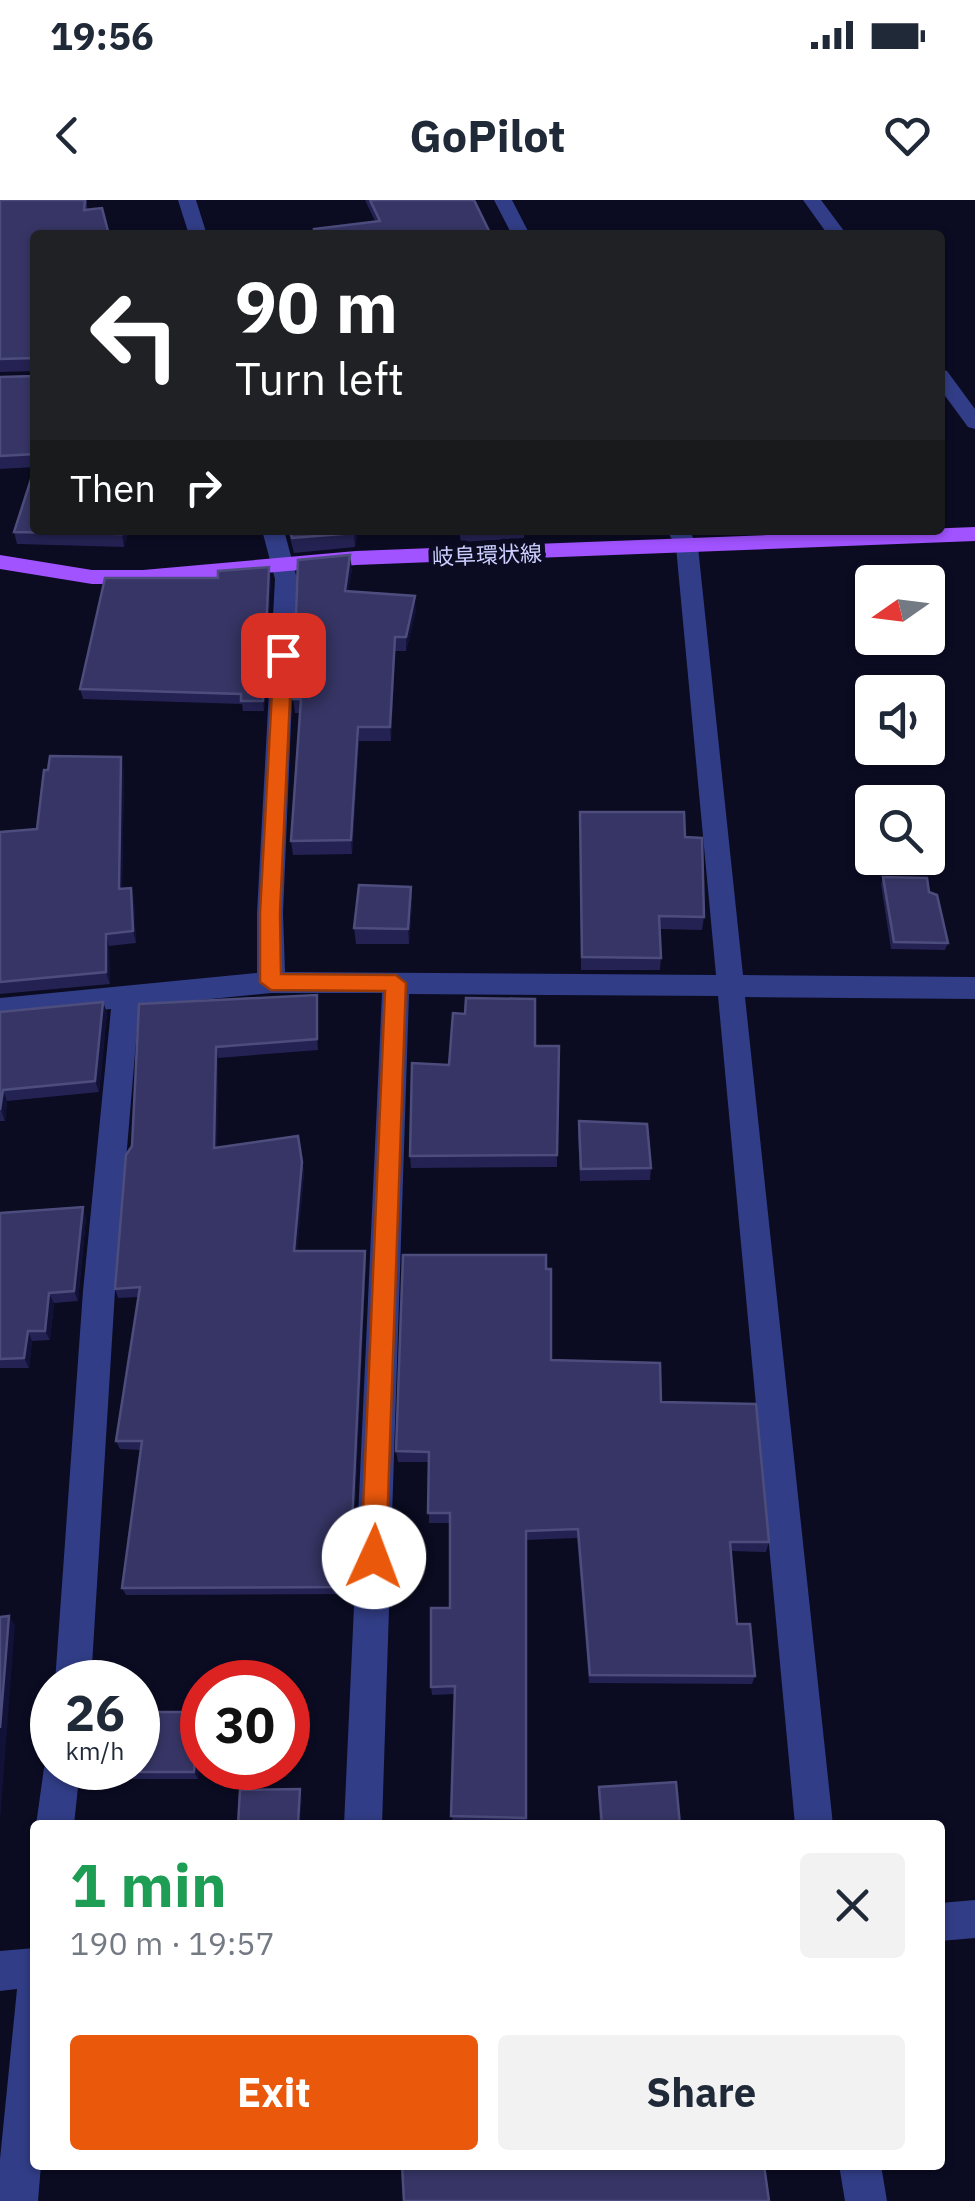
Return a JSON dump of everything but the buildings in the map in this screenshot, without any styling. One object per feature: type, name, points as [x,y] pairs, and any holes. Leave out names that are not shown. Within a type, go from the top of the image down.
[{"type":"main road","name":"岐阜環状線","points":[[945,535],[975,534]]},
{"type":"main road","name":"岐阜環状線","points":[[0,562],[109,577],[683,539],[917,535]]},
{"type":"street","points":[[187,200],[196,230]]},
{"type":"street","points":[[503,200],[519,230]]},
{"type":"street","points":[[812,200],[834,230]]},
{"type":"street","points":[[945,382],[975,423]]},
{"type":"street","points":[[271,982],[270,913],[286,579],[274,535]]},
{"type":"street","points":[[683,539],[813,1820]]},
{"type":"street","points":[[0,1008],[271,982],[975,988]]},
{"type":"street","points":[[363,1820],[396,983]]},
{"type":"street","points":[[74,1660],[99,1291],[126,996]]},
{"type":"street","points":[[56,1820],[59,1790]]},
{"type":"street","points":[[945,1922],[975,1920]]},
{"type":"street","points":[[0,1970],[30,1968]]},
{"type":"street","points":[[17,2201],[30,2052]]},
{"type":"street","points":[[861,2170],[866,2201]]},
{"type":"route","points":[[283,655],[270,913],[271,982],[396,983],[374,1557]]}]
